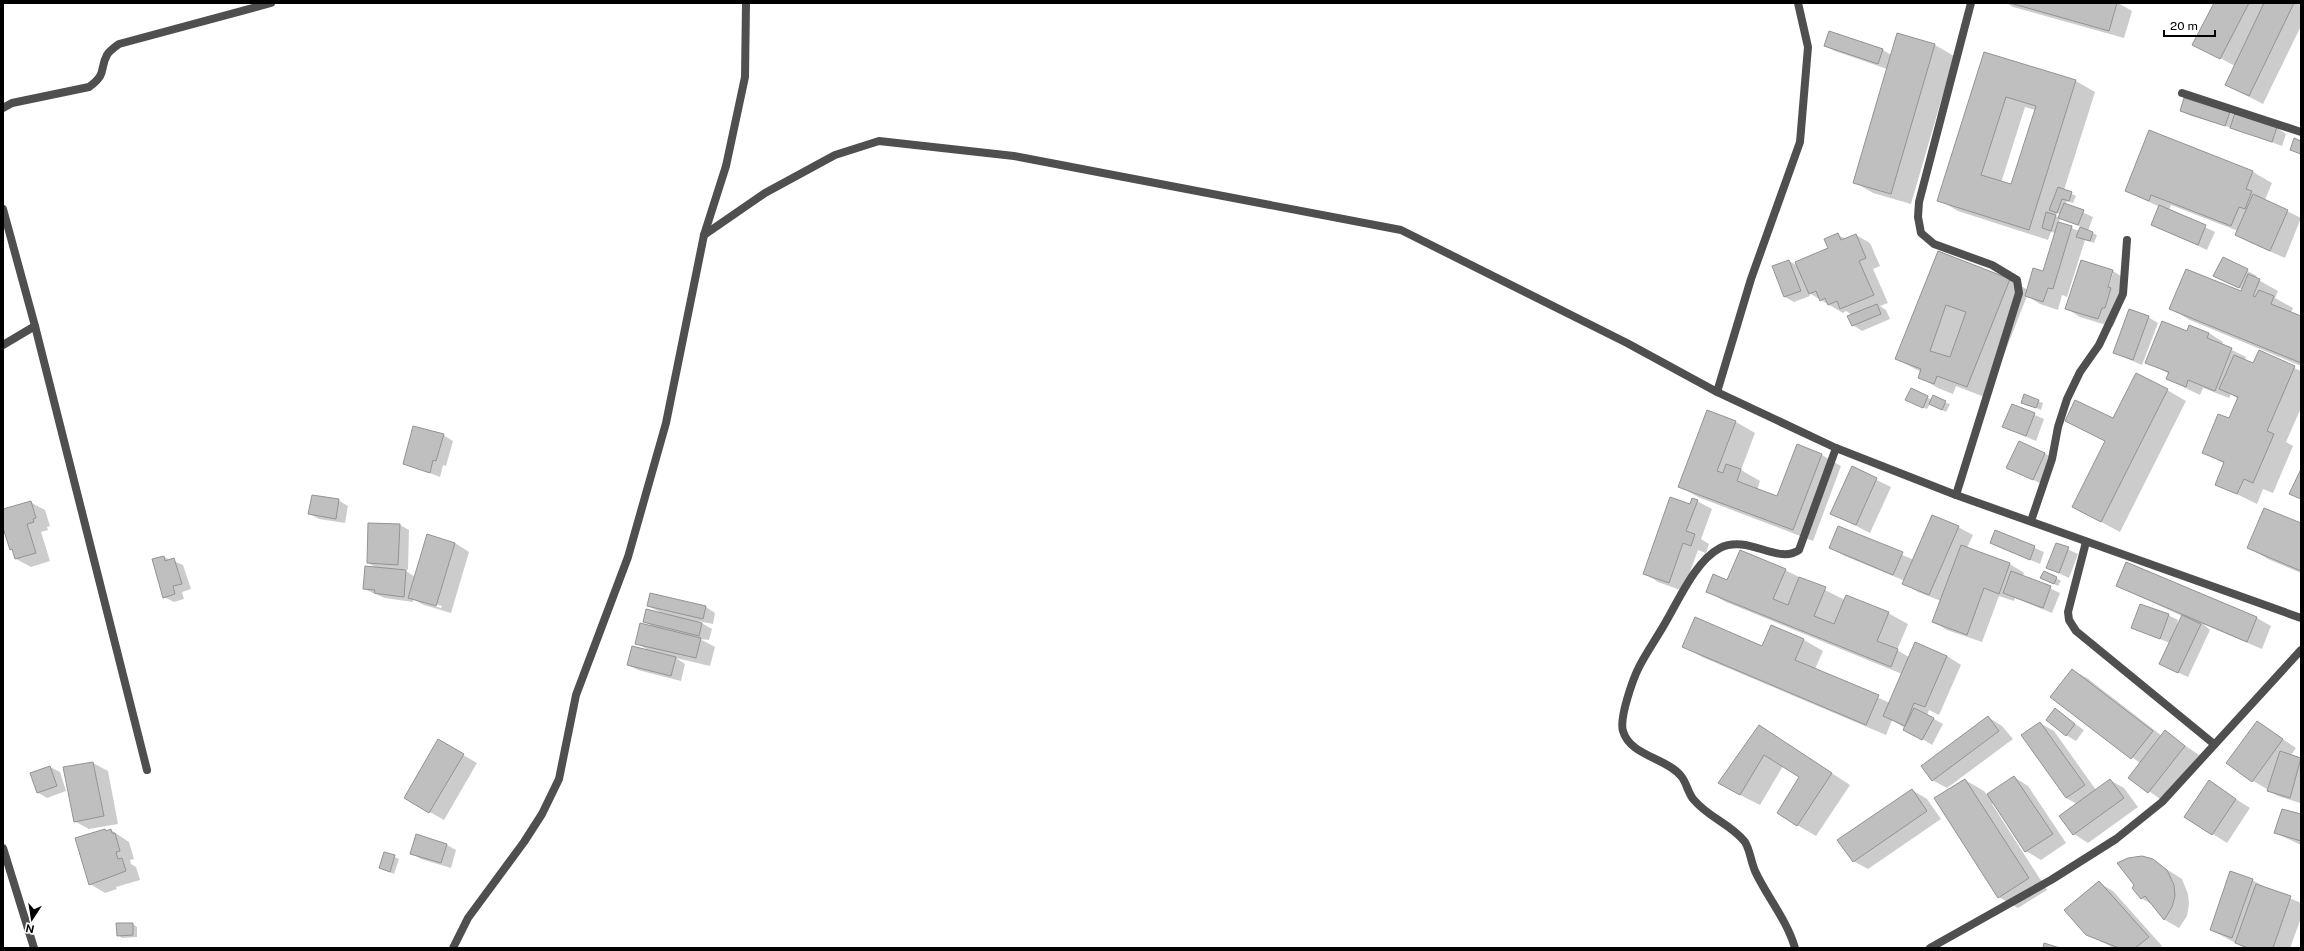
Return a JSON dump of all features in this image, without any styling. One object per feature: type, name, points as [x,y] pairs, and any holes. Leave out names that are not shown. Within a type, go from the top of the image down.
[{"type":"street","points":[[3,108],[12,103],[89,87],[98,80],[103,70],[107,55],[119,44],[271,3]]},
{"type":"street","points":[[453,948],[468,918],[524,842],[542,814],[559,779],[576,695],[628,557],[666,423],[704,235],[726,166],[745,76],[746,3]]},
{"type":"street","points":[[1717,392],[1751,279],[1800,142],[1808,47],[1798,3]]},
{"type":"street","points":[[1956,495],[2019,293],[2017,280],[2001,271],[1934,244],[1921,233],[1918,217],[1919,202],[1970,3]]},
{"type":"street","points":[[2182,93],[2301,132]]},
{"type":"street","points":[[704,235],[765,193],[835,155],[879,141],[1014,156],[1401,230],[1627,343],[1717,392],[1836,448],[1956,495],[2301,618]]},
{"type":"street","points":[[3,209],[35,326],[147,770]]},
{"type":"street","points":[[2031,521],[2052,459],[2058,426],[2067,399],[2080,372],[2099,345],[2124,294],[2127,240]]},
{"type":"street","points":[[3,345],[35,326]]},
{"type":"street","points":[[1795,948],[1791,934],[1755,871],[1746,844],[1735,831],[1711,817],[1693,799],[1681,776],[1673,769],[1630,743],[1623,731],[1624,715],[1639,667],[1702,562],[1721,548],[1743,543],[1781,555],[1794,554],[1799,550],[1836,448]]},
{"type":"street","points":[[2086,542],[2068,612],[2069,620],[2076,632],[2214,744]]},
{"type":"street","points":[[1930,948],[2051,880],[2116,839],[2162,802],[2301,650]]},
{"type":"street","points":[[3,848],[34,948]]},
{"type":"building","points":[[2010,3],[2117,3],[2109,31]]},
{"type":"building","points":[[2214,3],[2249,3],[2220,59],[2192,45]]},
{"type":"building","points":[[2264,3],[2294,3],[2249,96],[2225,85]]},
{"type":"building","points":[[1829,31],[1883,49],[1878,64],[1824,46]]},
{"type":"building","points":[[1897,33],[1935,44],[1891,194],[1853,183]]},
{"type":"building","points":[[1984,52],[2076,80],[2029,230],[1937,201]],"holes":[[[2006,97],[2036,106],[2011,184],[1981,175]]]},
{"type":"building","points":[[2184,98],[2230,112],[2225,126],[2180,111]]},
{"type":"building","points":[[2235,113],[2277,127],[2272,142],[2230,128]]},
{"type":"building","points":[[2149,130],[2253,171],[2246,189],[2252,191],[2245,209],[2239,207],[2231,226],[2151,195],[2149,201],[2125,191]]},
{"type":"building","points":[[2294,138],[2301,141],[2301,154],[2290,150]]},
{"type":"building","points":[[2058,187],[2072,192],[2069,201],[2062,199],[2057,213],[2049,210]]},
{"type":"building","points":[[2253,194],[2288,210],[2270,251],[2235,235]]},
{"type":"building","points":[[2064,203],[2084,210],[2078,225],[2058,218]]},
{"type":"building","points":[[2159,205],[2206,225],[2198,245],[2151,225]]},
{"type":"building","points":[[2046,212],[2056,215],[2051,231],[2042,228]]},
{"type":"building","points":[[2058,222],[2072,226],[2053,289],[2048,288],[2043,302],[2025,296],[2033,268],[2043,271]]},
{"type":"building","points":[[2080,227],[2093,232],[2090,241],[2076,237]]},
{"type":"building","points":[[1838,233],[1841,240],[1856,234],[1866,258],[1859,261],[1874,295],[1840,309],[1837,301],[1828,305],[1825,298],[1820,301],[1816,291],[1809,294],[1795,262],[1828,248],[1824,239]]},
{"type":"building","points":[[1938,251],[2010,279],[1967,387],[1937,376],[1934,384],[1918,378],[1921,369],[1895,359]],"holes":[[[1946,305],[1966,312],[1950,357],[1930,351]]]},
{"type":"building","points":[[2223,257],[2248,269],[2239,288],[2213,276]]},
{"type":"building","points":[[1789,260],[1801,291],[1784,297],[1772,266]]},
{"type":"building","points":[[2081,260],[2113,270],[2108,287],[2111,288],[2105,308],[2102,308],[2098,319],[2065,309]]},
{"type":"building","points":[[2186,269],[2241,291],[2248,274],[2260,279],[2253,296],[2255,297],[2259,290],[2274,296],[2271,304],[2301,316],[2301,363],[2169,309]]},
{"type":"building","points":[[1877,304],[1881,314],[1852,326],[1847,316]]},
{"type":"building","points":[[2129,309],[2149,316],[2133,360],[2113,353]]},
{"type":"building","points":[[2162,321],[2187,331],[2189,325],[2209,333],[2207,338],[2232,348],[2215,391],[2188,380],[2186,387],[2166,379],[2169,372],[2145,363]]},
{"type":"building","points":[[2259,350],[2295,366],[2267,431],[2274,434],[2253,483],[2244,479],[2237,494],[2215,485],[2224,462],[2202,453],[2218,414],[2229,418],[2238,397],[2219,389],[2234,355],[2253,363]]},
{"type":"building","points":[[2136,373],[2168,389],[2101,522],[2072,507],[2105,441],[2065,421],[2075,400],[2113,418]]},
{"type":"building","points":[[1911,388],[1928,396],[1923,408],[1905,400]]},
{"type":"building","points":[[2024,394],[2039,400],[2036,408],[2021,403]]},
{"type":"building","points":[[1933,395],[1946,401],[1942,410],[1929,404]]},
{"type":"building","points":[[2012,404],[2035,413],[2026,436],[2002,427]]},
{"type":"building","points":[[1707,410],[1736,421],[1717,471],[1723,473],[1726,464],[1741,469],[1737,481],[1777,496],[1797,444],[1822,454],[1793,530],[1678,487]]},
{"type":"building","points":[[413,426],[444,434],[436,461],[433,460],[430,473],[403,464]]},
{"type":"building","points":[[2019,441],[2045,453],[2033,480],[2006,468]]},
{"type":"building","points":[[1852,466],[1877,478],[1856,525],[1830,514]]},
{"type":"building","points":[[2301,469],[2301,499],[2289,494]]},
{"type":"building","points":[[312,495],[339,499],[336,519],[308,514]]},
{"type":"building","points":[[1670,497],[1690,504],[1692,498],[1698,500],[1686,531],[1695,534],[1691,546],[1683,543],[1669,583],[1643,574]]},
{"type":"building","points":[[31,501],[36,518],[33,519],[34,522],[27,524],[36,553],[15,559],[12,549],[10,550],[3,528],[3,509]]},
{"type":"building","points":[[2264,508],[2301,523],[2301,571],[2247,548]]},
{"type":"building","points":[[1932,515],[1959,526],[1929,595],[1902,584]]},
{"type":"building","points":[[368,523],[400,524],[398,565],[367,563]]},
{"type":"building","points":[[1838,526],[1903,552],[1893,575],[1829,548]]},
{"type":"building","points":[[1995,530],[2035,546],[2030,560],[1990,543]]},
{"type":"building","points":[[427,534],[455,543],[436,606],[408,598]]},
{"type":"building","points":[[2056,543],[2069,547],[2059,573],[2046,568]]},
{"type":"building","points":[[1961,545],[2010,563],[1999,594],[1984,588],[1967,635],[1932,622]]},
{"type":"building","points":[[1740,550],[1786,569],[1773,599],[1788,605],[1799,577],[1826,587],[1814,616],[1834,624],[1846,595],[1889,612],[1877,641],[1898,649],[1891,667],[1706,592],[1713,574],[1727,580]]},
{"type":"building","points":[[164,556],[165,561],[174,558],[182,584],[173,586],[175,594],[163,598],[152,559]]},
{"type":"building","points":[[2126,562],[2257,617],[2247,642],[2116,586]]},
{"type":"building","points":[[365,566],[406,570],[404,597],[374,593],[375,590],[363,589]]},
{"type":"building","points":[[2011,571],[2051,586],[2043,608],[2003,593]]},
{"type":"building","points":[[2044,571],[2057,577],[2054,584],[2040,578]]},
{"type":"building","points":[[650,593],[706,606],[703,619],[647,606]]},
{"type":"building","points":[[2140,604],[2169,614],[2160,639],[2131,628]]},
{"type":"building","points":[[646,609],[702,623],[699,636],[643,622]]},
{"type":"building","points":[[2182,615],[2201,624],[2178,673],[2159,664]]},
{"type":"building","points":[[1695,617],[1762,646],[1771,625],[1804,639],[1795,660],[1879,695],[1866,725],[1682,647]]},
{"type":"building","points":[[640,623],[701,638],[696,658],[635,644]]},
{"type":"building","points":[[1915,642],[1947,656],[1925,707],[1914,703],[1905,726],[1883,716]]},
{"type":"building","points":[[632,646],[676,657],[671,676],[627,665]]},
{"type":"building","points":[[2072,669],[2153,731],[2131,759],[2050,697]]},
{"type":"building","points":[[1914,708],[1934,718],[1922,740],[1903,730]]},
{"type":"building","points":[[2055,708],[2075,724],[2066,736],[2046,720]]},
{"type":"building","points":[[1988,716],[1999,731],[1932,781],[1921,766]]},
{"type":"building","points":[[2257,721],[2283,739],[2252,782],[2226,763]]},
{"type":"building","points":[[2040,722],[2085,785],[2066,798],[2021,735]]},
{"type":"building","points":[[1759,725],[1832,773],[1797,826],[1777,813],[1799,777],[1764,755],[1740,795],[1718,783]]},
{"type":"building","points":[[2165,730],[2185,746],[2148,793],[2128,778]]},
{"type":"building","points":[[438,739],[464,754],[429,813],[404,798]]},
{"type":"building","points":[[2280,751],[2301,758],[2290,798],[2267,791]]},
{"type":"building","points":[[93,762],[104,816],[74,822],[63,767]]},
{"type":"building","points":[[50,766],[57,786],[37,793],[30,773]]},
{"type":"building","points":[[2014,776],[2053,834],[2025,852],[1987,794]]},
{"type":"building","points":[[1965,779],[2029,878],[1998,898],[1934,798]]},
{"type":"building","points":[[2110,779],[2124,798],[2073,835],[2059,816]]},
{"type":"building","points":[[2209,780],[2236,799],[2212,835],[2184,817]]},
{"type":"building","points":[[1912,789],[1927,811],[1853,862],[1837,840]]},
{"type":"building","points":[[2282,809],[2301,814],[2301,841],[2274,833]]},
{"type":"building","points":[[105,829],[106,831],[111,829],[112,833],[115,833],[120,851],[116,852],[118,859],[122,858],[126,871],[89,885],[75,838]]},
{"type":"building","points":[[416,834],[447,844],[441,863],[410,854]]},
{"type":"building","points":[[384,852],[395,855],[390,872],[379,868]]},
{"type":"building","points":[[2142,856],[2153,859],[2167,870],[2174,885],[2175,896],[2172,907],[2164,920],[2145,896],[2141,899],[2132,888],[2134,885],[2117,863],[2128,858]]},
{"type":"building","points":[[2230,871],[2253,879],[2232,938],[2210,930]]},
{"type":"building","points":[[2099,881],[2149,937],[2135,948],[2119,948],[2086,935],[2064,910]]},
{"type":"building","points":[[2256,884],[2291,896],[2273,948],[2248,948],[2235,943]]},
{"type":"building","points":[[116,923],[133,923],[133,935],[117,936]]},
{"type":"building","points":[[2044,943],[2060,948],[2043,948]]}]
